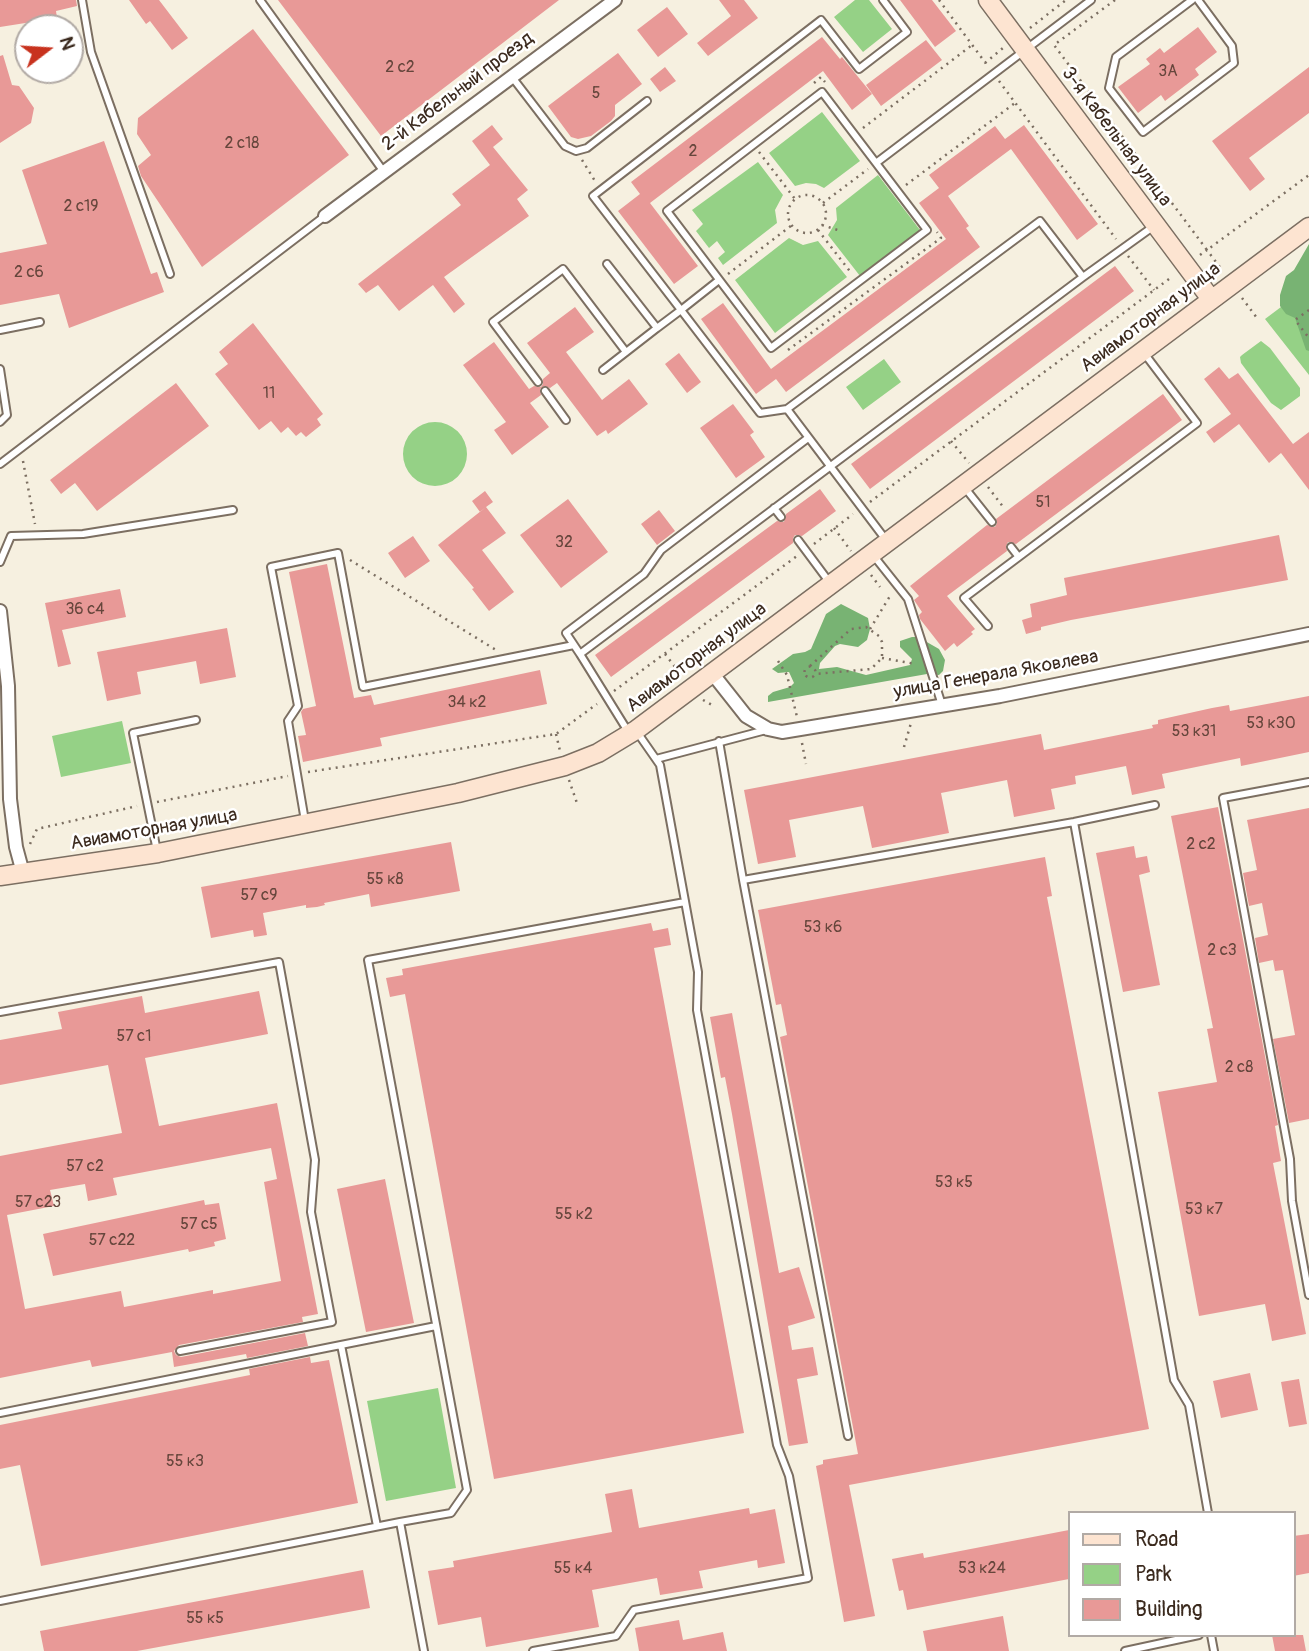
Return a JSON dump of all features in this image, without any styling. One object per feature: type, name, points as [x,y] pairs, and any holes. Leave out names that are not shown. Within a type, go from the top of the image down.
[{"type":"street","name":"2-й Кабельный проезд","points":[[325,216],[615,0]]},
{"type":"street","name":"3-я Кабельная улица","points":[[989,0],[1211,299]]},
{"type":"street","name":"Авиамоторная улица","points":[[0,876],[158,853],[458,793],[565,766],[598,753],[633,732],[1309,227]]},
{"type":"street","points":[[0,611],[8,686],[5,798],[23,873]]},
{"type":"street","name":"улица Генерала Яковлева","points":[[768,729],[782,732],[942,706],[1309,634]]},
{"type":"street","points":[[712,673],[746,716],[768,729]]},
{"type":"lane","points":[[82,0],[91,52],[170,274]]},
{"type":"lane","points":[[260,0],[384,172]]},
{"type":"lane","points":[[883,0],[907,32],[859,69],[821,20],[593,196],[760,413],[787,409],[1040,220],[1083,277]]},
{"type":"lane","points":[[876,163],[1091,0]]},
{"type":"lane","points":[[1192,0],[1116,57],[1109,88],[1143,132],[1234,63],[1232,46],[1198,0]]},
{"type":"lane","points":[[512,76],[565,146],[576,151],[587,148],[648,101]]},
{"type":"lane","points":[[822,92],[926,230],[771,348],[667,211],[754,145],[822,92]]},
{"type":"lane","points":[[0,464],[325,216]]},
{"type":"lane","points":[[580,654],[1156,225]]},
{"type":"lane","points":[[607,264],[657,328]]},
{"type":"lane","points":[[538,382],[493,322],[562,269],[626,352]]},
{"type":"lane","points":[[603,370],[719,280]]},
{"type":"lane","points":[[0,330],[40,322]]},
{"type":"lane","points":[[988,626],[964,598],[1197,423],[1143,351]]},
{"type":"lane","points":[[0,369],[7,415],[0,422]]},
{"type":"lane","points":[[545,391],[566,420]]},
{"type":"lane","points":[[787,409],[887,542]]},
{"type":"lane","points":[[533,1651],[616,1636],[634,1610],[808,1578],[789,1476],[777,1445],[696,1010],[698,972],[660,765],[633,732],[566,633],[644,574],[661,550],[808,438]]},
{"type":"lane","points":[[963,486],[992,522]]},
{"type":"lane","points":[[774,508],[781,517]]},
{"type":"lane","points":[[0,562],[11,536],[83,534],[233,510]]},
{"type":"lane","points":[[798,540],[831,584]]},
{"type":"lane","points":[[1011,547],[1018,556]]},
{"type":"lane","points":[[305,823],[288,721],[298,706],[271,567],[338,553],[363,687],[574,645]]},
{"type":"lane","points":[[872,553],[908,599],[942,706]]},
{"type":"lane","points":[[158,853],[133,733],[196,720]]},
{"type":"lane","points":[[656,759],[768,729]]},
{"type":"lane","points":[[719,741],[848,1436]]},
{"type":"lane","points":[[1309,782],[1223,797],[1290,1159],[1292,1200],[1309,1295]]},
{"type":"lane","points":[[743,880],[1074,822],[1155,805]]},
{"type":"lane","points":[[1074,822],[1174,1380],[1189,1405],[1208,1511]]},
{"type":"lane","points":[[0,1601],[451,1513],[467,1490],[368,960],[685,902]]},
{"type":"lane","points":[[0,1012],[278,962],[315,1160],[311,1212],[332,1322],[180,1351]]},
{"type":"lane","points":[[0,1413],[436,1326]]},
{"type":"lane","points":[[341,1345],[377,1527]]},
{"type":"lane","points":[[400,1522],[424,1651]]},
{"type":"lane","points":[[1125,1651],[1190,1637]]},
{"type":"path","points":[[939,0],[1154,290]]},
{"type":"path","points":[[1027,30],[1066,0]]},
{"type":"path","points":[[1115,0],[1054,45],[1223,270]]},
{"type":"path","points":[[861,129],[972,45]]},
{"type":"path","points":[[985,63],[1003,48]]},
{"type":"path","points":[[810,86],[821,77],[829,88]]},
{"type":"path","points":[[904,187],[1015,103]]},
{"type":"path","points":[[754,145],[795,199]]},
{"type":"path","points":[[576,151],[601,190]]},
{"type":"path","points":[[822,203],[876,163]]},
{"type":"path","points":[[1195,259],[1309,175]]},
{"type":"path","points":[[810,195],[822,203],[826,213],[818,230],[805,233],[792,225],[788,210],[795,199],[810,195]]},
{"type":"path","points":[[719,280],[792,225]]},
{"type":"path","points":[[822,225],[841,231]]},
{"type":"path","points":[[783,354],[941,238],[933,228]]},
{"type":"path","points":[[818,230],[858,282]]},
{"type":"path","points":[[1242,298],[1257,318]]},
{"type":"path","points":[[1309,310],[1295,320],[1309,338]]},
{"type":"path","points":[[951,441],[969,463]]},
{"type":"path","points":[[21,448],[37,535]]},
{"type":"path","points":[[988,488],[1004,508]]},
{"type":"path","points":[[834,528],[852,551]]},
{"type":"path","points":[[338,553],[510,659]]},
{"type":"path","points":[[871,575],[880,587]]},
{"type":"path","points":[[870,629],[892,592],[899,587]]},
{"type":"path","points":[[859,627],[870,629],[879,636],[883,642],[882,658],[864,671],[815,674],[809,677],[804,673],[804,669],[851,629],[859,627]]},
{"type":"path","points":[[665,654],[684,678]]},
{"type":"path","points":[[882,658],[929,666]]},
{"type":"path","points":[[778,661],[787,675],[797,712]]},
{"type":"path","points":[[810,666],[815,670],[815,674]]},
{"type":"path","points":[[703,700],[714,706]]},
{"type":"path","points":[[802,743],[806,764]]},
{"type":"green space","points":[[855,0],[869,0],[892,29],[863,52],[834,17]]},
{"type":"green space","points":[[822,112],[860,161],[824,188],[806,183],[795,186],[769,153]]},
{"type":"green space","points":[[758,162],[783,195],[775,210],[777,223],[723,265],[718,258],[725,252],[717,241],[709,248],[696,231],[703,224],[692,210]]},
{"type":"green space","points":[[878,175],[920,230],[860,276],[828,235],[837,220],[836,208]]},
{"type":"green space","points":[[789,238],[803,245],[818,241],[847,277],[775,333],[735,280]]},
{"type":"green space","points":[[1309,244],[1309,351],[1306,350],[1295,318],[1286,314],[1280,306],[1280,295],[1286,276],[1294,270]]},
{"type":"green space","points":[[1309,286],[1309,375],[1265,319]]},
{"type":"green space","points":[[1261,341],[1270,348],[1300,388],[1300,396],[1281,410],[1271,403],[1241,363],[1240,357]]},
{"type":"green space","points":[[884,359],[901,382],[863,410],[846,387]]},
{"type":"green space","points":[[435,422],[453,428],[461,436],[467,454],[461,472],[453,480],[435,486],[417,480],[409,472],[403,454],[409,436],[417,428]]},
{"type":"green space","points":[[841,604],[868,618],[870,629],[867,640],[858,647],[840,644],[835,646],[820,663],[819,669],[837,667],[866,675],[910,665],[912,659],[900,647],[900,641],[918,637],[939,649],[945,660],[943,671],[939,675],[927,674],[768,702],[768,696],[773,692],[790,687],[794,683],[789,672],[778,673],[772,669],[793,654],[811,649],[826,614]]},
{"type":"green space","points":[[122,721],[131,763],[61,777],[52,736]]},
{"type":"green space","points":[[438,1388],[456,1488],[386,1501],[367,1401]]},
{"type":"building","points":[[0,0],[76,0],[77,6],[56,11],[56,14],[14,14],[14,25],[0,27]]},
{"type":"building","points":[[129,0],[159,0],[188,38],[172,50],[150,21],[146,24]]},
{"type":"building","points":[[278,0],[559,0],[381,136]]},
{"type":"building","points":[[719,0],[744,0],[758,18],[708,56],[697,43],[731,16]]},
{"type":"building","points":[[900,0],[932,0],[956,31],[935,47]]},
{"type":"building","points":[[667,7],[688,34],[658,57],[637,30]]},
{"type":"building","points":[[1198,27],[1217,52],[1195,69],[1199,75],[1165,101],[1161,95],[1138,113],[1118,87],[1150,64],[1146,59],[1160,48],[1164,53]]},
{"type":"building","points":[[253,29],[349,155],[202,267],[141,176],[138,166],[151,155],[137,134],[138,118]]},
{"type":"building","points":[[822,37],[872,94],[852,110],[823,71],[650,203],[698,266],[674,284],[618,211],[640,194],[631,182]]},
{"type":"building","points":[[926,40],[942,60],[881,106],[866,85]]},
{"type":"building","points":[[618,53],[642,84],[615,105],[615,116],[591,136],[578,139],[571,137],[548,106]]},
{"type":"building","points":[[3,55],[12,85],[19,86],[34,108],[31,123],[0,143],[0,56]]},
{"type":"building","points":[[665,67],[676,81],[660,92],[650,79]]},
{"type":"building","points":[[1309,67],[1309,113],[1249,158],[1265,179],[1250,191],[1212,141]]},
{"type":"building","points":[[492,125],[503,139],[493,147],[528,190],[517,199],[529,216],[444,277],[465,304],[454,313],[433,285],[399,311],[378,285],[366,293],[358,284],[461,205],[452,194],[490,165],[472,141]]},
{"type":"building","points":[[1024,125],[1098,224],[1077,240],[1011,149],[948,196],[980,247],[786,392],[776,379],[756,394],[701,319],[723,303],[771,369],[946,239],[919,203],[939,188],[929,175],[995,126],[1005,139]]},
{"type":"building","points":[[104,141],[151,274],[157,272],[164,292],[69,328],[59,294],[0,305],[0,253],[47,244],[22,170]]},
{"type":"building","points":[[1115,266],[1134,291],[870,489],[851,464]]},
{"type":"building","points":[[575,307],[594,332],[566,352],[602,400],[629,379],[648,404],[608,434],[606,430],[597,436],[557,383],[550,388],[544,386],[540,389],[541,395],[530,403],[549,427],[512,455],[494,430],[506,422],[463,365],[494,342],[529,389],[534,386],[541,387],[543,379],[550,373],[527,343]]},
{"type":"building","points":[[253,323],[323,414],[317,419],[321,425],[306,437],[301,432],[296,436],[288,427],[281,433],[271,421],[259,430],[215,374],[228,364],[219,352]]},
{"type":"building","points":[[679,353],[701,382],[687,393],[665,364]]},
{"type":"building","points":[[1219,367],[1229,379],[1238,373],[1293,444],[1309,432],[1309,490],[1281,453],[1269,463],[1239,424],[1214,443],[1206,432],[1231,414],[1204,379]]},
{"type":"building","points":[[176,383],[209,426],[97,511],[75,483],[61,494],[50,480]]},
{"type":"building","points":[[1163,394],[1182,420],[1016,544],[1008,542],[1007,551],[947,596],[975,629],[971,632],[973,634],[957,647],[954,643],[945,651],[920,619],[922,612],[914,600],[919,596],[910,586],[987,525],[995,527],[996,519]]},
{"type":"building","points":[[733,404],[754,432],[750,435],[765,457],[736,478],[700,428]]},
{"type":"building","points":[[820,489],[836,511],[802,536],[795,535],[793,543],[611,677],[595,655],[777,521],[784,522],[786,514]]},
{"type":"building","points":[[485,491],[493,502],[486,507],[506,533],[482,550],[514,592],[489,611],[472,589],[474,588],[438,545],[480,512],[472,501]]},
{"type":"building","points":[[568,499],[608,552],[561,588],[520,535]]},
{"type":"building","points":[[659,510],[675,531],[657,545],[641,524]]},
{"type":"building","points":[[1279,535],[1288,580],[1071,620],[1041,627],[1041,630],[1026,634],[1022,620],[1032,617],[1030,604],[1067,595],[1064,578]]},
{"type":"building","points":[[413,536],[430,561],[405,578],[388,553]]},
{"type":"building","points":[[327,564],[354,698],[371,695],[374,705],[540,670],[547,704],[380,738],[382,746],[303,762],[298,736],[306,735],[301,712],[316,706],[289,572]]},
{"type":"building","points":[[120,589],[126,617],[62,630],[71,664],[58,667],[45,603]]},
{"type":"building","points":[[227,628],[236,677],[200,684],[196,661],[137,672],[141,694],[107,701],[97,652]]},
{"type":"building","points":[[1309,696],[1309,752],[1241,766],[1240,758],[1162,774],[1165,788],[1132,795],[1126,766],[1075,776],[1076,784],[1051,789],[1055,809],[1014,817],[1007,780],[941,793],[949,833],[872,848],[863,806],[789,820],[796,857],[758,864],[744,790],[1041,734],[1044,750],[1153,728],[1152,725],[1158,724],[1158,720],[1212,708],[1229,705],[1230,711]]},
{"type":"building","points":[[1218,807],[1278,1125],[1275,1126],[1281,1161],[1273,1163],[1306,1334],[1272,1341],[1265,1304],[1199,1316],[1158,1092],[1217,1082],[1207,1029],[1213,1028],[1171,816]]},
{"type":"building","points":[[1309,808],[1309,1119],[1289,1123],[1273,1039],[1295,1035],[1283,970],[1275,971],[1273,960],[1259,963],[1255,938],[1268,935],[1262,903],[1249,906],[1243,873],[1257,870],[1247,820]]},
{"type":"building","points":[[451,842],[460,891],[371,907],[369,894],[324,903],[325,905],[317,907],[306,908],[306,905],[263,913],[267,935],[254,937],[253,930],[211,938],[201,887]]},
{"type":"building","points":[[1134,846],[1136,858],[1147,856],[1150,872],[1139,875],[1160,985],[1123,992],[1096,853]]},
{"type":"building","points":[[1045,857],[1052,896],[1047,897],[1149,1429],[849,1485],[875,1616],[844,1622],[816,1466],[823,1464],[823,1460],[858,1454],[780,1037],[787,1035],[781,1004],[776,1005],[758,910]]},
{"type":"building","points":[[651,923],[653,931],[668,928],[671,945],[654,948],[744,1433],[494,1479],[405,994],[390,997],[386,978],[403,975],[402,969]]},
{"type":"building","points":[[259,991],[268,1034],[145,1058],[159,1126],[277,1103],[318,1314],[302,1317],[303,1322],[179,1345],[174,1351],[181,1357],[305,1333],[308,1346],[247,1358],[246,1354],[174,1367],[172,1352],[92,1367],[90,1360],[0,1378],[0,1156],[122,1133],[108,1065],[0,1085],[0,1040],[62,1029],[58,1012],[142,996],[145,1013]],"holes":[[[271,1148],[277,1179],[264,1182],[281,1281],[213,1294],[213,1290],[124,1307],[121,1291],[25,1309],[7,1215],[54,1206],[50,1190],[85,1184],[88,1201],[117,1195],[113,1178]]]},
{"type":"building","points":[[732,1013],[779,1273],[799,1267],[815,1318],[788,1326],[792,1350],[813,1347],[818,1375],[797,1379],[808,1443],[789,1446],[732,1114],[725,1077],[721,1078],[710,1017]]},
{"type":"building","points":[[385,1179],[414,1323],[366,1332],[337,1189]]},
{"type":"building","points":[[204,1200],[205,1205],[219,1203],[226,1239],[214,1242],[215,1246],[53,1276],[43,1234]]},
{"type":"building","points":[[310,1357],[311,1363],[329,1360],[358,1503],[41,1566],[20,1465],[0,1469],[0,1425],[250,1375],[249,1369]]},
{"type":"building","points":[[1250,1373],[1258,1410],[1221,1418],[1213,1381]]},
{"type":"building","points":[[1299,1379],[1307,1424],[1289,1427],[1281,1382]]},
{"type":"building","points":[[632,1489],[639,1528],[749,1508],[750,1514],[775,1509],[785,1563],[758,1568],[757,1560],[699,1571],[703,1588],[660,1595],[657,1578],[592,1590],[599,1627],[486,1647],[481,1617],[438,1625],[428,1571],[454,1567],[453,1561],[612,1532],[605,1494]]},
{"type":"building","points":[[1068,1530],[1068,1579],[907,1610],[903,1590],[899,1591],[892,1559],[923,1553],[924,1558]]},
{"type":"building","points":[[1309,1534],[1309,1573],[1295,1576],[1295,1536]]},
{"type":"building","points":[[363,1570],[370,1608],[137,1651],[44,1651],[40,1631]]},
{"type":"building","points":[[1003,1616],[1009,1651],[927,1651],[923,1631]]},
{"type":"building","points":[[679,1620],[683,1640],[723,1632],[727,1651],[639,1651],[635,1628]]},
{"type":"building","points":[[1303,1635],[1306,1651],[1275,1651],[1272,1637]]}]
